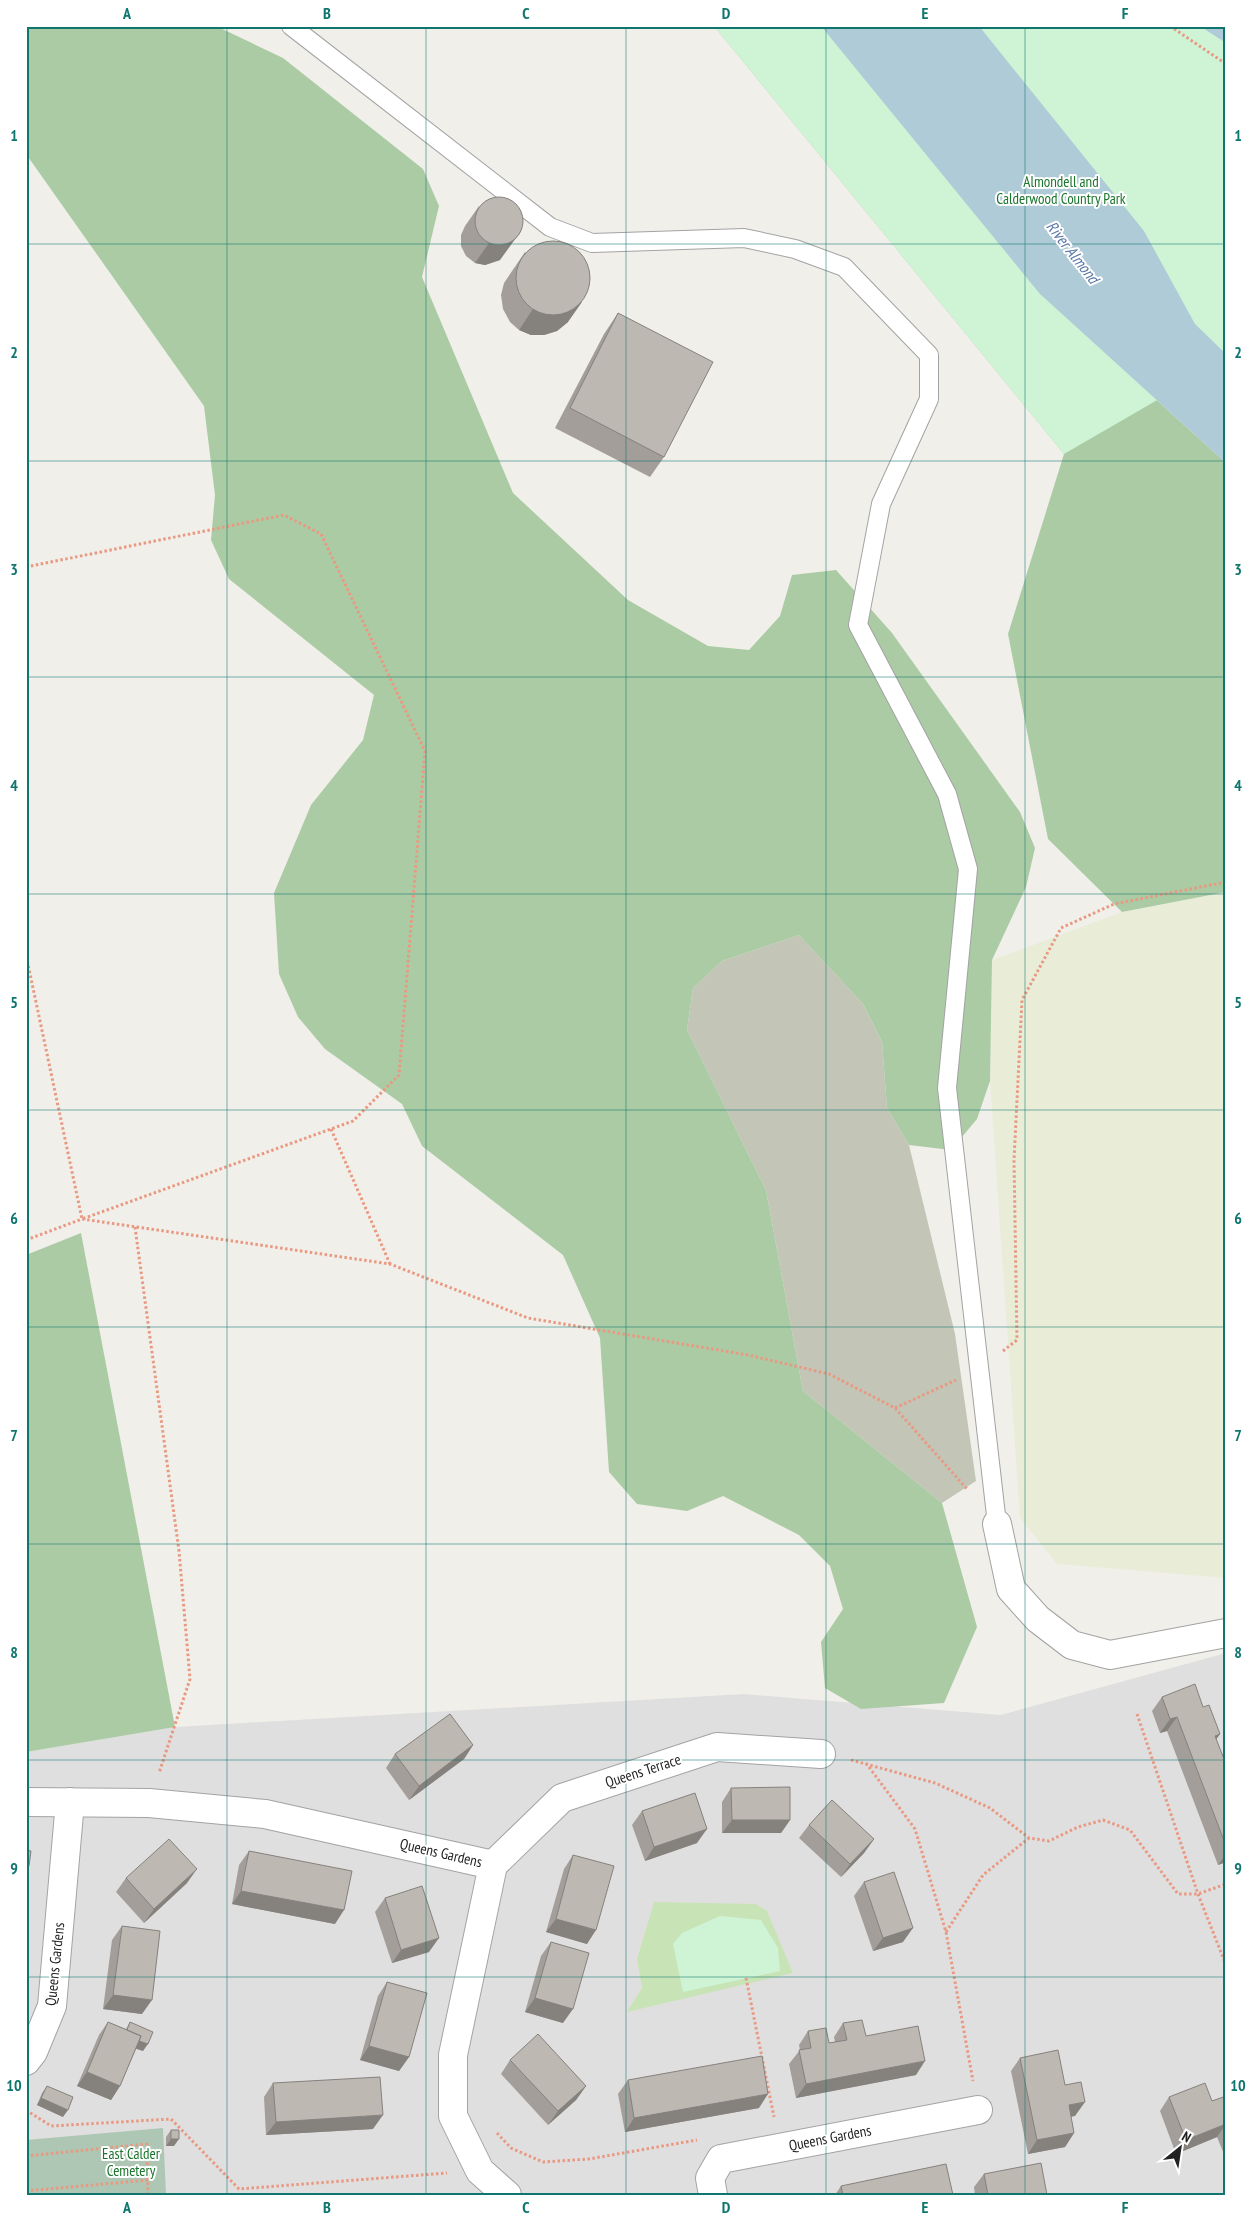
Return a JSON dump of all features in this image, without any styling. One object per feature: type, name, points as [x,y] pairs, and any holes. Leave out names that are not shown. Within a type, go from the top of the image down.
[{"type":"street","points":[[997,1524],[1011,1589],[1038,1619],[1072,1645],[1110,1655],[1226,1633]]},
{"type":"street","name":"Queens Terrace","points":[[493,1865],[562,1798],[717,1748],[821,1754]]},
{"type":"street","name":"Queens Gardens","points":[[26,1802],[149,1803],[265,1814],[493,1865],[453,2055],[453,2116],[480,2171],[508,2195]]},
{"type":"street","name":"Queens Gardens","points":[[26,2061],[33,2052],[52,2006],[70,1802]]},
{"type":"street","name":"Queens Gardens","points":[[721,2159],[978,2110]]},
{"type":"street","points":[[714,2195],[710,2178],[721,2159]]},
{"type":"lane","points":[[291,26],[550,227],[592,243],[744,238],[795,249],[844,267],[929,355],[929,399],[881,504],[858,624],[947,794],[968,869],[948,1088],[997,1524]]},
{"type":"path","points":[[1170,26],[1226,64]]},
{"type":"path","points":[[26,567],[284,515],[321,534],[425,750],[400,1075],[353,1121],[26,1240]]},
{"type":"path","points":[[895,1408],[980,1368],[1017,1340],[1014,1160],[1022,1000],[1060,928],[1114,904],[1226,882]]},
{"type":"path","points":[[26,955],[82,1219]]},
{"type":"path","points":[[331,1129],[390,1264]]},
{"type":"path","points":[[82,1219],[390,1264],[528,1318],[748,1355],[830,1374],[895,1408],[997,1524]]},
{"type":"path","points":[[135,1227],[179,1551],[190,1679],[149,1803]]},
{"type":"path","points":[[1137,1714],[1198,1894],[1226,1965]]},
{"type":"path","points":[[821,1754],[866,1762],[935,1783],[990,1808],[1029,1838],[1049,1841],[1078,1827],[1103,1820],[1130,1830],[1178,1894],[1198,1894],[1226,1884]]},
{"type":"path","points":[[866,1762],[915,1828],[946,1932],[978,2110]]},
{"type":"path","points":[[946,1932],[983,1875],[1029,1838]]},
{"type":"path","points":[[746,1978],[780,2147]]},
{"type":"path","points":[[26,2110],[51,2126],[171,2119],[239,2189],[480,2171]]},
{"type":"path","points":[[491,2127],[511,2148],[543,2162],[589,2160],[700,2139],[721,2159]]},
{"type":"path","points":[[26,2156],[147,2144],[148,2195]]},
{"type":"path","points":[[26,2191],[148,2180]]},
{"type":"shaded area","points":[[1226,892],[1226,1578],[1057,1564],[1020,1518],[990,1081],[992,960],[1122,912]]},
{"type":"shaded area","points":[[799,935],[863,1004],[882,1042],[887,1108],[909,1145],[955,1334],[976,1481],[942,1503],[803,1391],[766,1190],[687,1030],[693,988],[722,961]]},
{"type":"shaded area","points":[[1226,1653],[1226,2195],[26,2195],[26,1752],[175,1727],[744,1694],[1001,1715]]},
{"type":"green space","points":[[26,26],[216,26],[283,58],[423,169],[439,206],[422,277],[513,493],[628,600],[708,646],[749,650],[780,616],[792,575],[836,570],[892,633],[1020,812],[1035,848],[1026,887],[992,960],[990,1081],[977,1119],[951,1150],[909,1145],[887,1108],[882,1042],[863,1004],[799,935],[722,961],[693,988],[687,1030],[766,1190],[803,1391],[942,1503],[977,1627],[944,1703],[861,1709],[825,1688],[821,1642],[843,1609],[830,1566],[799,1535],[723,1496],[687,1511],[637,1504],[609,1472],[600,1338],[563,1255],[422,1146],[402,1104],[325,1049],[298,1017],[279,974],[274,893],[311,805],[363,740],[374,695],[229,579],[211,540],[215,495],[204,406],[26,154]]},
{"type":"green space","points":[[714,26],[1040,294],[1226,463],[1226,892],[1122,912],[1048,839],[1008,634],[1064,454]]},
{"type":"green space","name":"Almondell and Calderwood Country Park","points":[[714,26],[1226,26],[1226,413],[1178,388],[1064,454]]},
{"type":"green space","points":[[81,1233],[175,1727],[26,1752],[26,1255]]},
{"type":"green space","points":[[654,1902],[756,1904],[767,1911],[793,1973],[627,2012],[642,1988],[637,1959]]},
{"type":"green space","points":[[720,1916],[761,1920],[778,1948],[780,1971],[683,1992],[673,1944],[682,1933]]},
{"type":"green space","name":"East Calder Cemetery","points":[[163,2128],[166,2195],[26,2195],[26,2140]]},
{"type":"water","name":"River Almond","points":[[821,26],[979,26],[1144,231],[1195,324],[1226,354],[1226,463],[1040,294]]},
{"type":"building","points":[[499,197],[508,199],[516,204],[521,212],[523,221],[521,230],[516,238],[508,243],[499,245],[490,243],[482,238],[477,230],[475,221],[477,212],[482,204],[490,199]]},
{"type":"building","points":[[553,241],[574,247],[584,257],[590,278],[584,299],[574,309],[553,315],[532,309],[522,299],[516,278],[522,257],[532,247]]},
{"type":"building","points":[[618,313],[713,362],[664,457],[570,408]]},
{"type":"building","points":[[1195,1684],[1203,1707],[1209,1705],[1220,1734],[1215,1736],[1224,1759],[1226,1759],[1226,1846],[1177,1717],[1170,1719],[1162,1697]]},
{"type":"building","points":[[450,1714],[473,1745],[419,1786],[395,1754]]},
{"type":"building","points":[[790,1787],[790,1820],[732,1820],[731,1788]]},
{"type":"building","points":[[695,1793],[707,1829],[654,1847],[642,1811]]},
{"type":"building","points":[[832,1800],[874,1839],[850,1864],[809,1825]]},
{"type":"building","points":[[169,1839],[197,1869],[154,1909],[126,1878]]},
{"type":"building","points":[[26,1850],[31,1851],[29,1866],[26,1865]]},
{"type":"building","points":[[249,1851],[352,1871],[344,1910],[241,1891]]},
{"type":"building","points":[[573,1855],[614,1866],[596,1930],[556,1919]]},
{"type":"building","points":[[894,1872],[913,1928],[883,1938],[864,1882]]},
{"type":"building","points":[[422,1886],[439,1938],[401,1950],[385,1898]]},
{"type":"building","points":[[122,1926],[160,1931],[152,2000],[113,1995]]},
{"type":"building","points":[[551,1942],[589,1953],[573,2009],[535,1998]]},
{"type":"building","points":[[387,1982],[427,1993],[409,2057],[369,2046]]},
{"type":"building","points":[[862,2020],[866,2036],[918,2026],[925,2061],[806,2084],[799,2050],[811,2048],[808,2031],[826,2028],[829,2043],[847,2040],[843,2023]]},
{"type":"building","points":[[108,2022],[141,2036],[120,2086],[87,2072]]},
{"type":"building","points":[[130,2022],[153,2032],[148,2044],[139,2041],[141,2036],[127,2030]]},
{"type":"building","points":[[538,2034],[586,2086],[558,2111],[510,2060]]},
{"type":"building","points":[[1058,2050],[1065,2085],[1081,2082],[1085,2102],[1069,2105],[1074,2133],[1037,2140],[1020,2058]]},
{"type":"building","points":[[762,2056],[768,2094],[634,2118],[628,2080]]},
{"type":"building","points":[[380,2077],[383,2115],[276,2122],[273,2083]]},
{"type":"building","points":[[1205,2083],[1212,2101],[1226,2096],[1226,2124],[1186,2140],[1169,2097]]},
{"type":"building","points":[[47,2086],[73,2097],[68,2110],[41,2098]]},
{"type":"building","points":[[171,2130],[179,2130],[179,2139],[171,2139]]},
{"type":"building","points":[[1041,2163],[1047,2195],[988,2195],[984,2174]]},
{"type":"building","points":[[946,2164],[953,2195],[843,2195],[841,2186]]},
{"type":"waterway","points":[[1209,26],[1226,37]]}]
